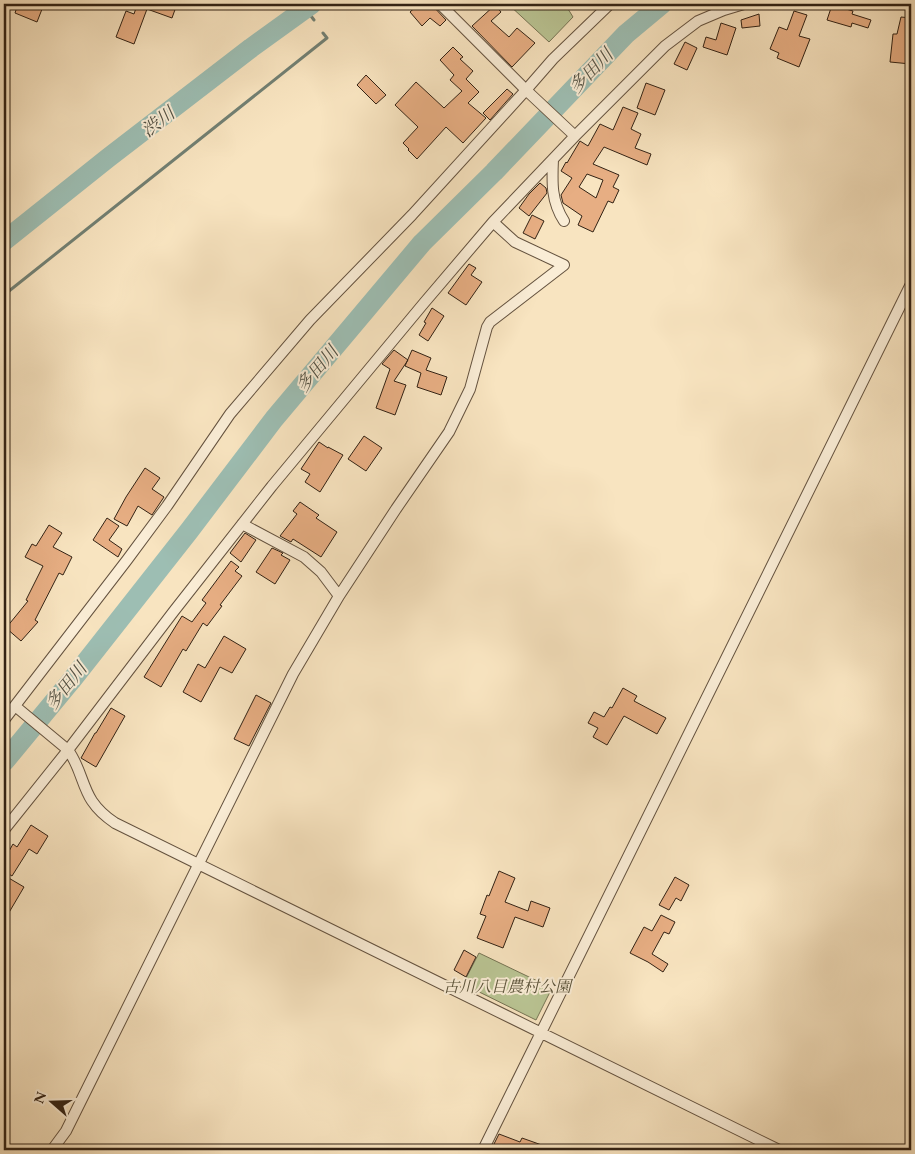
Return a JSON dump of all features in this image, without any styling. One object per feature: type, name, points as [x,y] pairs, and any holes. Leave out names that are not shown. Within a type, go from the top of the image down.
[{"type":"street","points":[[440,4],[572,133]]},
{"type":"street","points":[[4,720],[17,708],[128,560],[230,414],[310,320],[528,92],[553,59],[610,4]]},
{"type":"street","points":[[4,830],[242,524],[417,311],[493,222],[553,160],[572,133],[665,46],[698,21],[744,4]]},
{"type":"street","points":[[553,160],[552,188],[560,216],[564,221]]},
{"type":"street","points":[[52,1150],[66,1131],[293,674],[396,509],[449,432],[470,389],[490,322],[564,265],[515,242],[493,222]]},
{"type":"street","points":[[483,1150],[911,284]]},
{"type":"street","points":[[242,524],[304,557],[321,572],[340,596]]},
{"type":"street","points":[[17,708],[66,748],[74,758],[91,801],[103,815],[115,823],[779,1150]]},
{"type":"green space","points":[[508,4],[565,4],[573,17],[549,42]]},
{"type":"green space","name":"古川八目農村公園","points":[[479,953],[552,988],[536,1020],[463,984]]},
{"type":"building","points":[[18,4],[44,4],[37,22],[15,13]]},
{"type":"building","points":[[136,4],[177,4],[172,18],[147,9],[134,44],[116,37],[126,11],[134,14]]},
{"type":"building","points":[[419,4],[431,4],[446,20],[440,26],[430,18],[422,26],[410,12]]},
{"type":"building","points":[[495,5],[501,12],[491,21],[509,37],[517,28],[535,43],[512,67],[472,26]]},
{"type":"building","points":[[832,5],[853,11],[852,14],[871,20],[868,28],[852,23],[851,27],[827,20]]},
{"type":"building","points":[[794,11],[807,15],[799,36],[810,39],[799,67],[777,58],[779,53],[770,49],[779,27],[787,30]]},
{"type":"building","points":[[759,14],[760,26],[742,28],[741,20]]},
{"type":"building","points":[[901,17],[911,18],[911,64],[890,62],[893,34],[897,34]]},
{"type":"building","points":[[721,23],[736,28],[727,55],[703,47],[706,37],[716,40]]},
{"type":"building","points":[[685,42],[697,48],[687,70],[674,64]]},
{"type":"building","points":[[453,47],[463,57],[460,59],[473,71],[466,79],[479,92],[468,103],[486,118],[463,143],[446,127],[417,159],[403,143],[418,127],[395,105],[416,82],[444,108],[462,91],[450,80],[454,75],[440,60]]},
{"type":"building","points":[[366,75],[386,95],[376,104],[357,85]]},
{"type":"building","points":[[646,83],[665,90],[655,115],[637,108]]},
{"type":"building","points":[[507,89],[513,94],[490,120],[483,113]]},
{"type":"building","points":[[623,107],[638,113],[631,129],[641,134],[635,148],[651,154],[647,165],[604,147],[593,164],[619,175],[613,187],[619,190],[613,203],[608,201],[593,232],[578,225],[582,216],[563,203],[561,195],[572,178],[561,171],[580,141],[588,146],[600,124],[613,130]],"holes":[[[587,174],[603,180],[596,198],[579,187]]]},
{"type":"building","points":[[540,183],[546,188],[547,193],[529,216],[519,208]]},
{"type":"building","points":[[532,215],[544,221],[535,239],[523,233]]},
{"type":"building","points":[[469,264],[476,268],[471,275],[482,282],[466,305],[448,293]]},
{"type":"building","points":[[432,308],[444,316],[428,341],[419,335]]},
{"type":"building","points":[[394,350],[408,360],[394,381],[406,385],[395,415],[376,408],[390,369],[382,364]]},
{"type":"building","points":[[412,350],[431,358],[426,370],[447,377],[441,395],[417,387],[421,373],[405,366]]},
{"type":"building","points":[[364,436],[382,448],[366,471],[348,459]]},
{"type":"building","points":[[319,442],[343,455],[320,492],[305,482],[310,474],[301,469]]},
{"type":"building","points":[[145,468],[160,478],[152,489],[164,497],[152,515],[138,506],[127,526],[114,519]]},
{"type":"building","points":[[300,502],[319,515],[316,518],[337,532],[321,557],[293,539],[291,542],[280,536],[297,514],[293,511]]},
{"type":"building","points":[[107,518],[119,526],[109,540],[122,549],[118,557],[93,540]]},
{"type":"building","points":[[49,525],[62,533],[53,547],[72,557],[63,575],[59,573],[35,620],[38,622],[21,641],[6,628],[28,601],[26,600],[43,566],[25,557],[32,544],[36,546]]},
{"type":"building","points":[[245,533],[256,540],[241,562],[230,553]]},
{"type":"building","points":[[272,548],[283,553],[281,555],[290,560],[275,584],[256,572]]},
{"type":"building","points":[[231,561],[239,567],[235,571],[242,576],[207,626],[203,623],[186,651],[183,649],[161,687],[144,677],[182,616],[192,622],[206,603],[202,600]]},
{"type":"building","points":[[224,636],[246,649],[232,673],[220,667],[201,702],[183,692],[198,664],[205,668]]},
{"type":"building","points":[[623,688],[637,696],[634,701],[666,718],[657,734],[624,716],[607,745],[593,737],[598,728],[588,723],[594,712],[604,717],[610,707],[612,708]]},
{"type":"building","points":[[256,695],[271,703],[249,746],[234,739]]},
{"type":"building","points":[[111,708],[125,716],[96,767],[81,758]]},
{"type":"building","points":[[31,825],[48,836],[37,854],[29,849],[12,876],[4,871],[4,860],[13,844],[17,847]]},
{"type":"building","points":[[499,871],[515,878],[505,902],[528,911],[531,901],[550,908],[543,927],[515,917],[503,948],[477,938],[486,916],[480,914]]},
{"type":"building","points":[[7,877],[24,887],[4,921],[4,884]]},
{"type":"building","points":[[675,877],[689,885],[681,901],[676,898],[669,910],[659,905]]},
{"type":"building","points":[[661,915],[675,922],[669,934],[664,932],[652,954],[668,964],[663,972],[630,953],[644,927],[652,931]]},
{"type":"building","points":[[464,950],[476,957],[466,977],[454,970]]},
{"type":"building","points":[[499,1134],[520,1142],[522,1138],[553,1149],[491,1150]]},
{"type":"waterway","name":"渋川","points":[[4,241],[108,158],[251,48],[312,4]]},
{"type":"waterway","name":"多田川","points":[[4,762],[71,681],[274,419],[422,243],[494,172],[626,34],[662,4]]},
{"type":"waterway","points":[[305,8],[314,20]]},
{"type":"waterway","points":[[4,295],[327,38],[323,33]]}]
